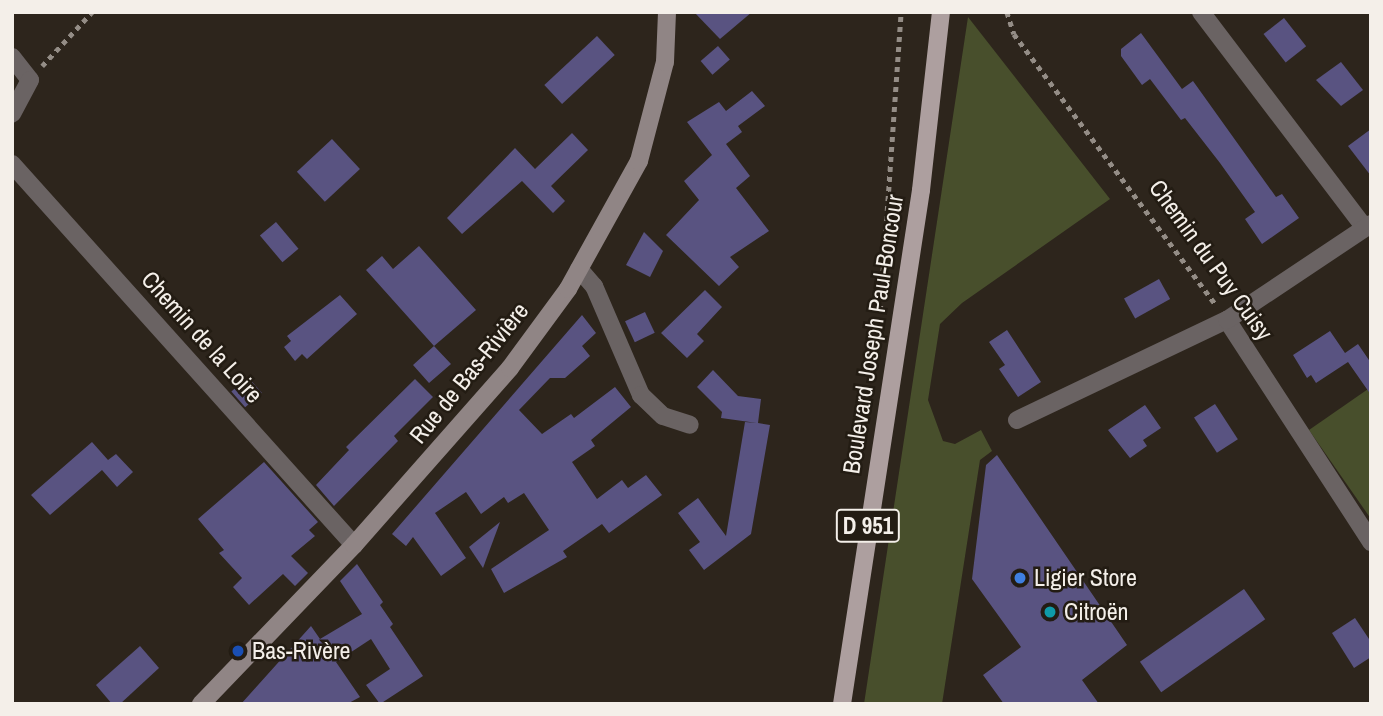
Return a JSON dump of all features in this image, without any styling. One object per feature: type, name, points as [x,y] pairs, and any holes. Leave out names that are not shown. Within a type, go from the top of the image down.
[{"type":"main road","name":"Boulevard Joseph Paul-Boncour","points":[[842,704],[921,190],[941,12]]},
{"type":"street","name":"Rue de Bas-Rivière","points":[[201,704],[354,545],[510,368],[579,269],[639,161],[660,86],[667,12]]},
{"type":"street","points":[[1017,420],[1227,320],[1368,226],[1202,12]]},
{"type":"street","points":[[12,57],[30,80],[12,114]]},
{"type":"street","name":"Chemin de la Loire","points":[[12,164],[354,545]]},
{"type":"street","points":[[579,269],[594,286],[641,395],[663,416],[690,425]]},
{"type":"street","name":"Chemin du Puy Cuisy","points":[[1227,320],[1371,541]]},
{"type":"path","points":[[30,80],[92,12]]},
{"type":"path","points":[[880,318],[879,275],[901,12]]},
{"type":"path","name":"Chemin du Puy Cuisy","points":[[1007,12],[1014,34],[1227,320]]},
{"type":"green space","points":[[968,17],[1110,199],[962,303],[940,324],[928,400],[943,441],[955,444],[981,430],[992,451],[980,460],[942,704],[864,704]]},
{"type":"green space","points":[[1371,387],[1371,519],[1309,430]]},
{"type":"building","points":[[694,12],[752,12],[720,39]]},
{"type":"building","points":[[1284,18],[1306,46],[1286,62],[1264,34]]},
{"type":"building","points":[[1141,33],[1182,89],[1193,81],[1276,197],[1282,194],[1299,218],[1262,244],[1245,219],[1255,212],[1220,163],[1185,118],[1181,120],[1150,79],[1142,85],[1121,56],[1121,49]]},
{"type":"building","points":[[597,36],[615,55],[562,104],[544,85]]},
{"type":"building","points":[[718,46],[730,60],[712,75],[701,61]]},
{"type":"building","points":[[1341,62],[1363,90],[1341,106],[1316,80]]},
{"type":"building","points":[[752,91],[765,106],[738,126],[742,132],[726,144],[750,176],[736,188],[769,231],[730,257],[739,267],[719,286],[666,235],[699,200],[684,181],[712,155],[687,122],[719,102],[726,111]]},
{"type":"building","points":[[1371,129],[1371,176],[1348,146]]},
{"type":"building","points":[[572,133],[588,150],[551,186],[565,201],[553,213],[522,181],[462,234],[447,218],[515,148],[535,169]]},
{"type":"building","points":[[332,139],[360,169],[325,202],[297,172]]},
{"type":"building","points":[[276,222],[298,249],[282,262],[260,235]]},
{"type":"building","points":[[644,232],[663,251],[650,277],[626,265]]},
{"type":"building","points":[[419,246],[476,310],[434,346],[366,270],[382,256],[393,269]]},
{"type":"building","points":[[1159,279],[1170,299],[1135,319],[1124,298]]},
{"type":"building","points":[[705,290],[722,307],[697,334],[704,341],[687,358],[661,333]]},
{"type":"building","points":[[340,295],[357,314],[307,359],[302,354],[295,361],[284,347],[291,341],[287,336]]},
{"type":"building","points":[[645,312],[655,333],[635,342],[625,321]]},
{"type":"building","points":[[582,315],[596,333],[582,346],[590,356],[565,378],[550,378],[519,410],[542,434],[571,414],[574,418],[615,387],[631,407],[591,440],[595,446],[572,462],[597,499],[622,480],[628,488],[646,475],[662,495],[609,533],[602,524],[563,551],[567,557],[504,593],[491,569],[549,530],[524,493],[508,503],[504,497],[481,514],[466,492],[435,513],[466,558],[441,576],[413,537],[406,546],[392,534]]},
{"type":"building","points":[[1007,330],[1041,382],[1018,397],[999,369],[1005,365],[989,342]]},
{"type":"building","points":[[1330,331],[1345,353],[1358,344],[1371,363],[1371,395],[1348,362],[1316,383],[1311,375],[1307,378],[1293,355]]},
{"type":"building","points":[[434,346],[451,364],[429,383],[413,365]]},
{"type":"building","points":[[713,370],[738,396],[761,399],[758,423],[770,425],[751,534],[704,570],[689,550],[700,542],[678,513],[698,498],[726,536],[745,422],[757,423],[721,418],[722,412],[697,387]]},
{"type":"building","points":[[248,377],[262,393],[245,407],[231,391]]},
{"type":"building","points":[[415,379],[433,397],[394,436],[398,441],[334,506],[316,485],[349,450],[346,447]]},
{"type":"building","points":[[1215,404],[1238,439],[1217,453],[1194,418]]},
{"type":"building","points":[[1145,405],[1161,428],[1143,440],[1147,446],[1130,458],[1108,430]]},
{"type":"building","points":[[92,442],[108,460],[116,454],[133,472],[117,487],[102,470],[50,515],[31,495]]},
{"type":"building","name":"Citroën","points":[[997,455],[1127,645],[1082,680],[1099,704],[1004,704],[983,675],[1021,647],[972,579],[986,465]]},
{"type":"building","points":[[264,462],[318,522],[309,530],[315,536],[291,556],[308,573],[295,586],[283,574],[249,605],[233,587],[242,578],[219,553],[224,550],[198,519]]},
{"type":"building","points":[[500,522],[483,568],[469,547]]},
{"type":"building","points":[[357,564],[383,602],[380,605],[393,624],[390,627],[423,676],[380,704],[366,685],[390,669],[371,639],[336,662],[360,697],[347,704],[241,704],[311,626],[320,639],[362,614],[340,581]]},
{"type":"building","points":[[1244,589],[1265,619],[1161,692],[1140,662]]},
{"type":"building","points":[[1355,618],[1371,642],[1371,657],[1354,668],[1332,633]]},
{"type":"building","points":[[140,646],[159,668],[120,704],[112,704],[96,685]]},
{"type":"place","name":"Ligier Store","points":[[1020,578]]},
{"type":"place","name":"Citroën","points":[[1050,612]]},
{"type":"place","name":"Bas-Rivère","points":[[238,651]]}]
